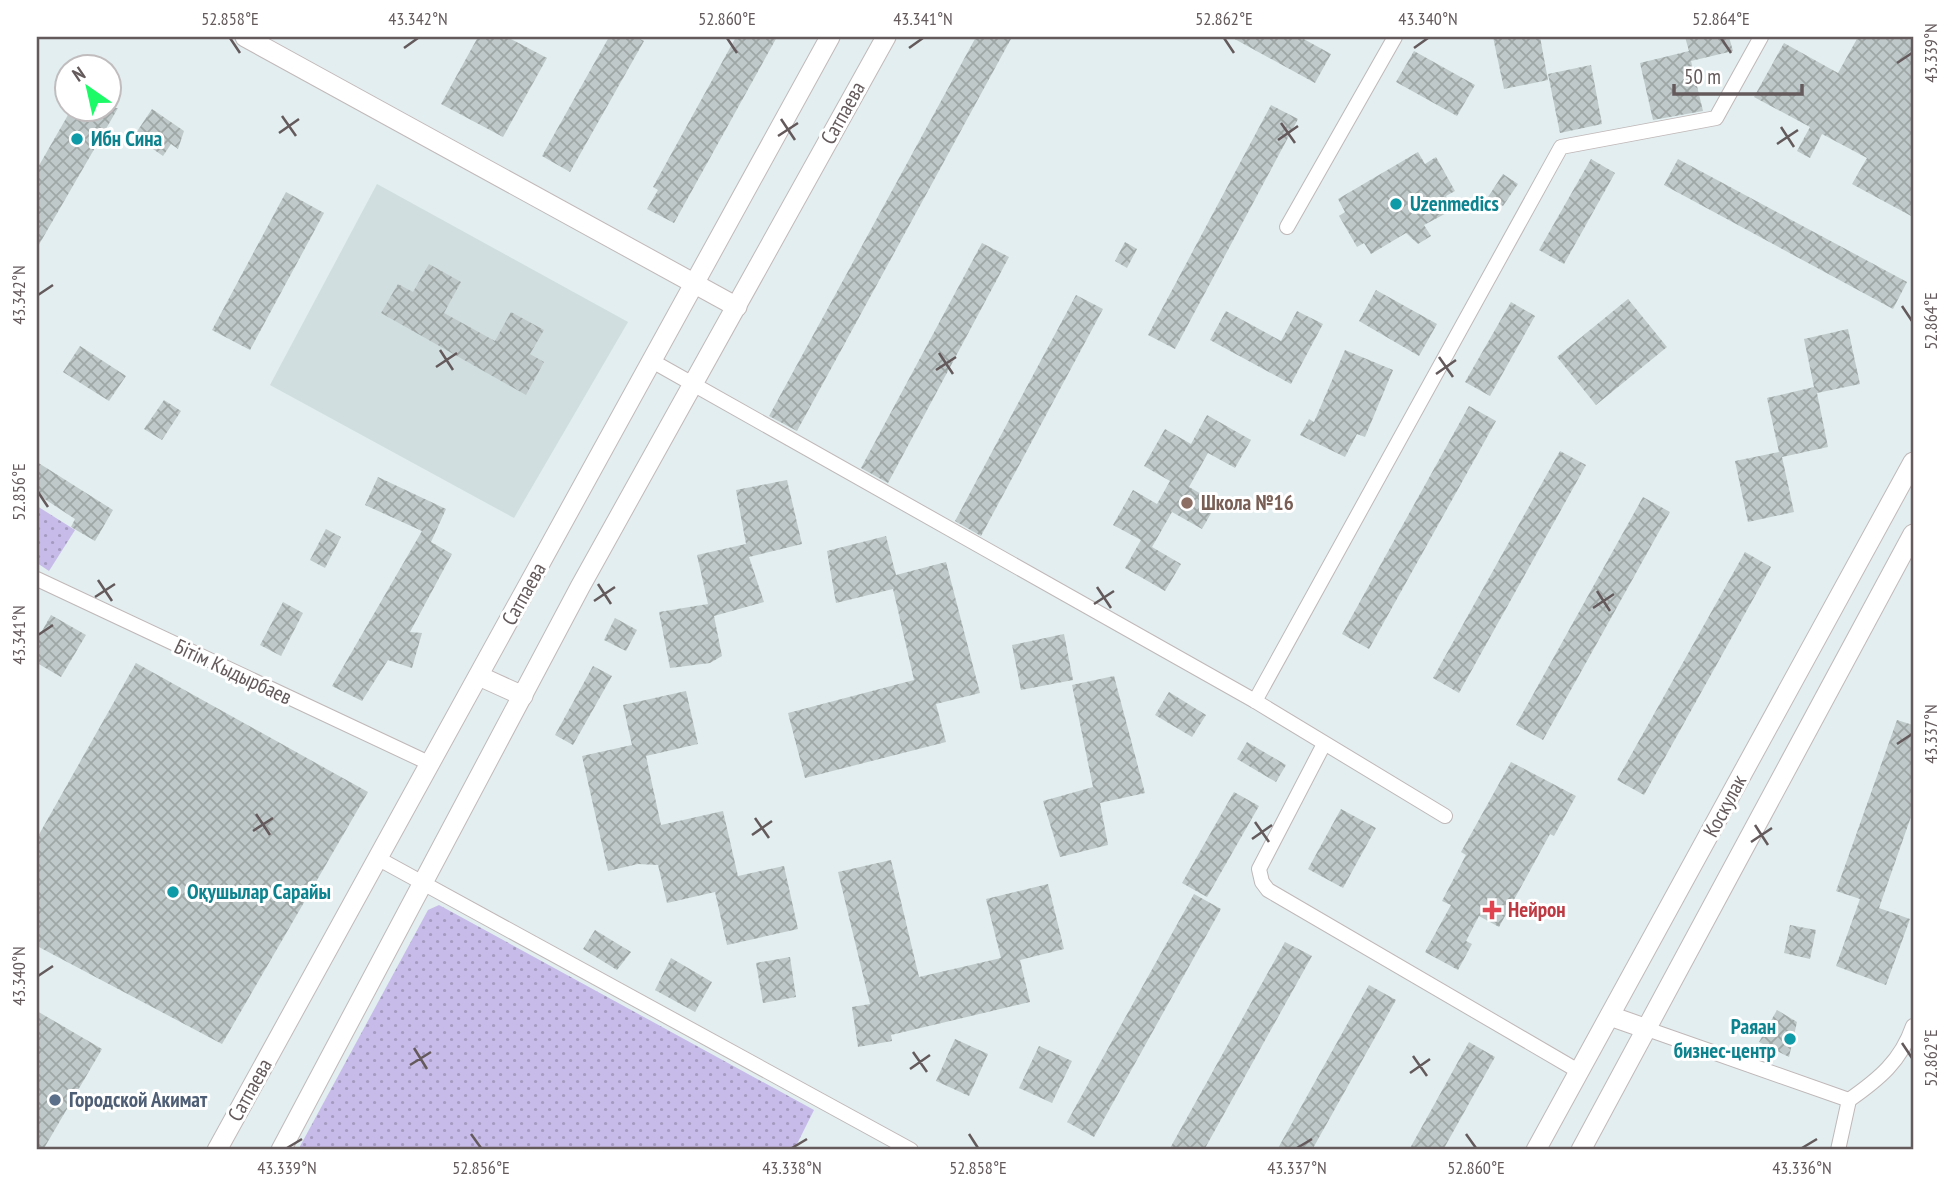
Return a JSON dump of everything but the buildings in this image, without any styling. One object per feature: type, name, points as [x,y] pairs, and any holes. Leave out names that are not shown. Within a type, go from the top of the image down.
[{"type":"street","points":[[245,37],[737,307]]},
{"type":"street","name":"Сатпаева","points":[[217,1150],[830,37]]},
{"type":"street","name":"Сатпаева","points":[[281,1150],[523,696],[886,37]]},
{"type":"street","points":[[1287,227],[1395,37]]},
{"type":"street","points":[[1255,701],[1561,147],[1716,118],[1761,37]]},
{"type":"street","points":[[652,361],[1255,701],[1445,816]]},
{"type":"street","name":"Коскулак","points":[[1536,1150],[1913,462]]},
{"type":"street","name":"Коскулак","points":[[1581,1150],[1913,534]]},
{"type":"street","name":"Бiтiм Кыдырбаев","points":[[39,582],[430,764]]},
{"type":"street","points":[[480,676],[523,696]]},
{"type":"street","points":[[1324,744],[1259,869],[1268,890],[1580,1072]]},
{"type":"street","points":[[379,859],[911,1150]]},
{"type":"street","points":[[1610,1016],[1849,1100]]},
{"type":"street","points":[[1838,1150],[1849,1100],[1883,1077],[1906,1048],[1913,1026]]},
{"type":"shaded area","points":[[377,184],[628,322],[514,518],[270,385]]},
{"type":"shaded area","points":[[37,506],[75,530],[49,571],[37,563]]},
{"type":"shaded area","points":[[439,905],[814,1110],[794,1150],[298,1150],[428,910]]},
{"type":"place","name":"Ибн Сина","points":[[77,139]]},
{"type":"place","name":"Uzenmedics","points":[[1396,204]]},
{"type":"place","name":"Школа №16","points":[[1187,503]]},
{"type":"place","name":"Оқушылар Сарайы","points":[[173,892]]},
{"type":"place","name":"Нейрон","points":[[1492,910]]},
{"type":"place","name":"Раяан бизнес-центр","points":[[1790,1039]]},
{"type":"place","name":"Городской Акимат","points":[[55,1100]]}]
